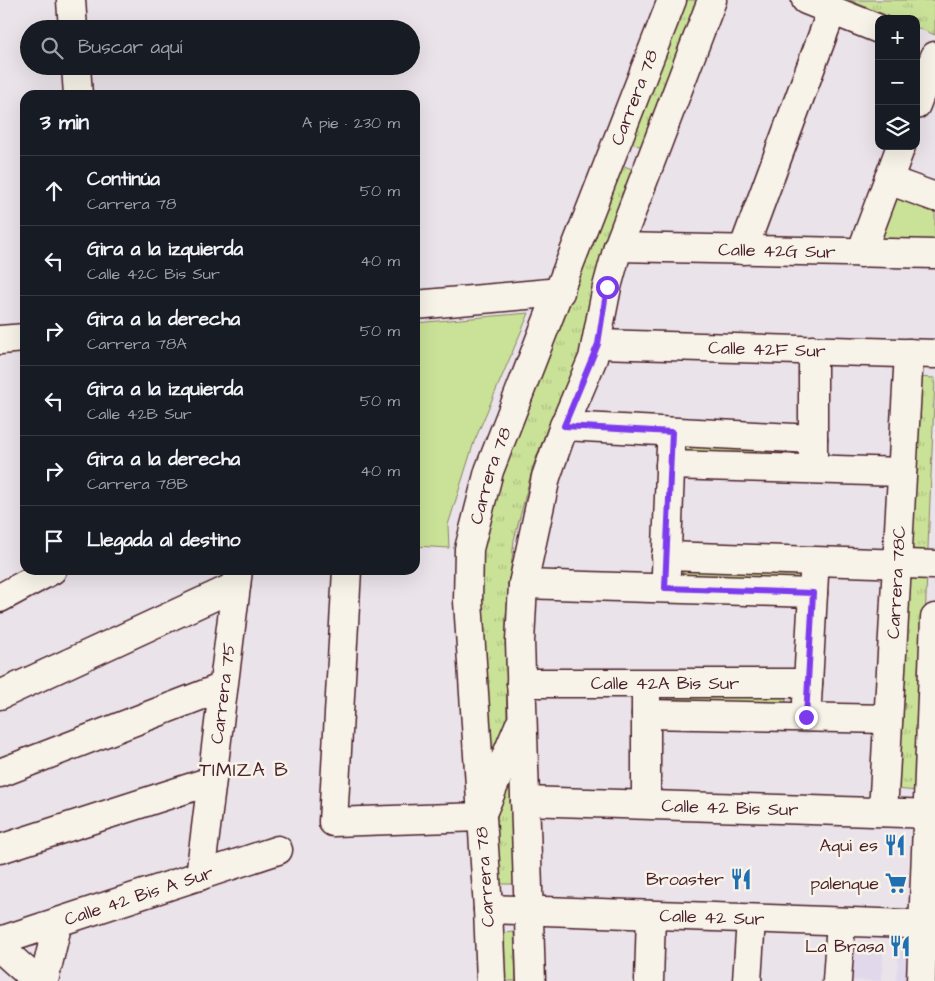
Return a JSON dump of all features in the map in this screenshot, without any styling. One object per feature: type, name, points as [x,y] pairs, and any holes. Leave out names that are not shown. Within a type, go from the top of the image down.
[{"type":"street","points":[[71,0],[72,20]]},
{"type":"street","name":"Carrera 78","points":[[491,981],[468,601],[469,549],[489,471],[615,151],[672,0]]},
{"type":"street","points":[[531,981],[521,683],[520,615],[523,584],[546,477],[564,426],[598,344],[607,287],[618,247],[712,0]]},
{"type":"street","points":[[806,0],[875,28]]},
{"type":"street","points":[[743,250],[832,10]]},
{"type":"street","points":[[920,47],[935,55],[920,94]]},
{"type":"street","points":[[77,75],[78,90]]},
{"type":"street","points":[[861,252],[899,150]]},
{"type":"street","points":[[615,151],[650,164]]},
{"type":"street","points":[[888,180],[935,197]]},
{"type":"street","name":"Calle 42G Sur","points":[[618,247],[935,254]]},
{"type":"street","points":[[420,305],[560,292]]},
{"type":"street","points":[[0,340],[20,338]]},
{"type":"street","name":"Calle 42F Sur","points":[[598,344],[922,353]]},
{"type":"street","points":[[813,350],[814,469]]},
{"type":"street","name":"Carrera 78C","points":[[883,812],[902,472],[922,353]]},
{"type":"street","points":[[564,426],[813,439]]},
{"type":"street","points":[[665,588],[672,432]]},
{"type":"street","points":[[670,465],[902,472]]},
{"type":"street","points":[[666,556],[935,565]]},
{"type":"street","points":[[806,717],[814,561]]},
{"type":"street","points":[[0,598],[43,575]]},
{"type":"street","points":[[347,575],[333,822],[481,817],[522,719]]},
{"type":"street","points":[[0,695],[237,578]]},
{"type":"street","name":"Carrera 75","points":[[200,876],[237,578]]},
{"type":"street","points":[[523,584],[813,593]]},
{"type":"street","points":[[921,981],[929,925],[935,618]]},
{"type":"street","name":"Calle 42A Bis Sur","points":[[521,683],[808,683]]},
{"type":"street","points":[[646,683],[646,804]]},
{"type":"street","points":[[0,773],[223,686]]},
{"type":"street","points":[[646,714],[888,719]]},
{"type":"street","points":[[0,849],[211,781]]},
{"type":"street","name":"Calle 42 Bis Sur","points":[[525,801],[931,814]]},
{"type":"street","name":"Calle 42 Bis A Sur","points":[[0,941],[278,850]]},
{"type":"street","name":"Calle 42 Sur","points":[[488,909],[929,925]]},
{"type":"street","points":[[649,981],[651,915]]},
{"type":"street","points":[[747,981],[751,919]]},
{"type":"street","points":[[44,981],[58,922]]},
{"type":"street","points":[[837,981],[841,922]]},
{"type":"street","points":[[0,948],[37,981]]},
{"type":"shaded area","points":[[847,942],[884,944],[881,981],[843,980]]},
{"type":"shaded area","points":[[900,946],[919,947],[916,981],[896,981]]},
{"type":"green space","points":[[686,0],[702,0],[645,148],[631,143]]},
{"type":"green space","points":[[849,0],[935,0],[935,35],[920,29],[920,15],[885,15]]},
{"type":"green space","points":[[621,165],[638,171],[576,364],[553,414],[533,466],[514,540],[506,615],[507,731],[490,769],[480,544],[496,479],[574,293]]},
{"type":"green space","points":[[892,187],[935,203],[935,243],[874,240]]},
{"type":"green space","points":[[529,313],[474,442],[448,525],[449,548],[420,546],[420,323]]},
{"type":"green space","points":[[914,377],[935,378],[918,791],[895,789]]},
{"type":"green space","points":[[683,438],[800,441],[799,463],[682,460]]},
{"type":"green space","points":[[683,561],[801,565],[800,586],[682,583]]},
{"type":"green space","points":[[669,689],[786,689],[786,711],[668,711]]},
{"type":"green space","points":[[513,765],[516,884],[500,884],[496,814]]},
{"type":"green space","points":[[514,932],[516,981],[503,981],[501,933]]},
{"type":"place","name":"Aqui es","points":[[895,845]]},
{"type":"place","name":"Broaster","points":[[741,879]]},
{"type":"place","name":"palenque","points":[[896,883]]},
{"type":"place","name":"La Brasa","points":[[900,946]]},
{"type":"district","name":"TIMIZA B","points":[[244,770]]},
{"type":"route","points":[[607,287],[598,344],[564,426],[672,432],[665,588],[813,593],[806,717]]}]
